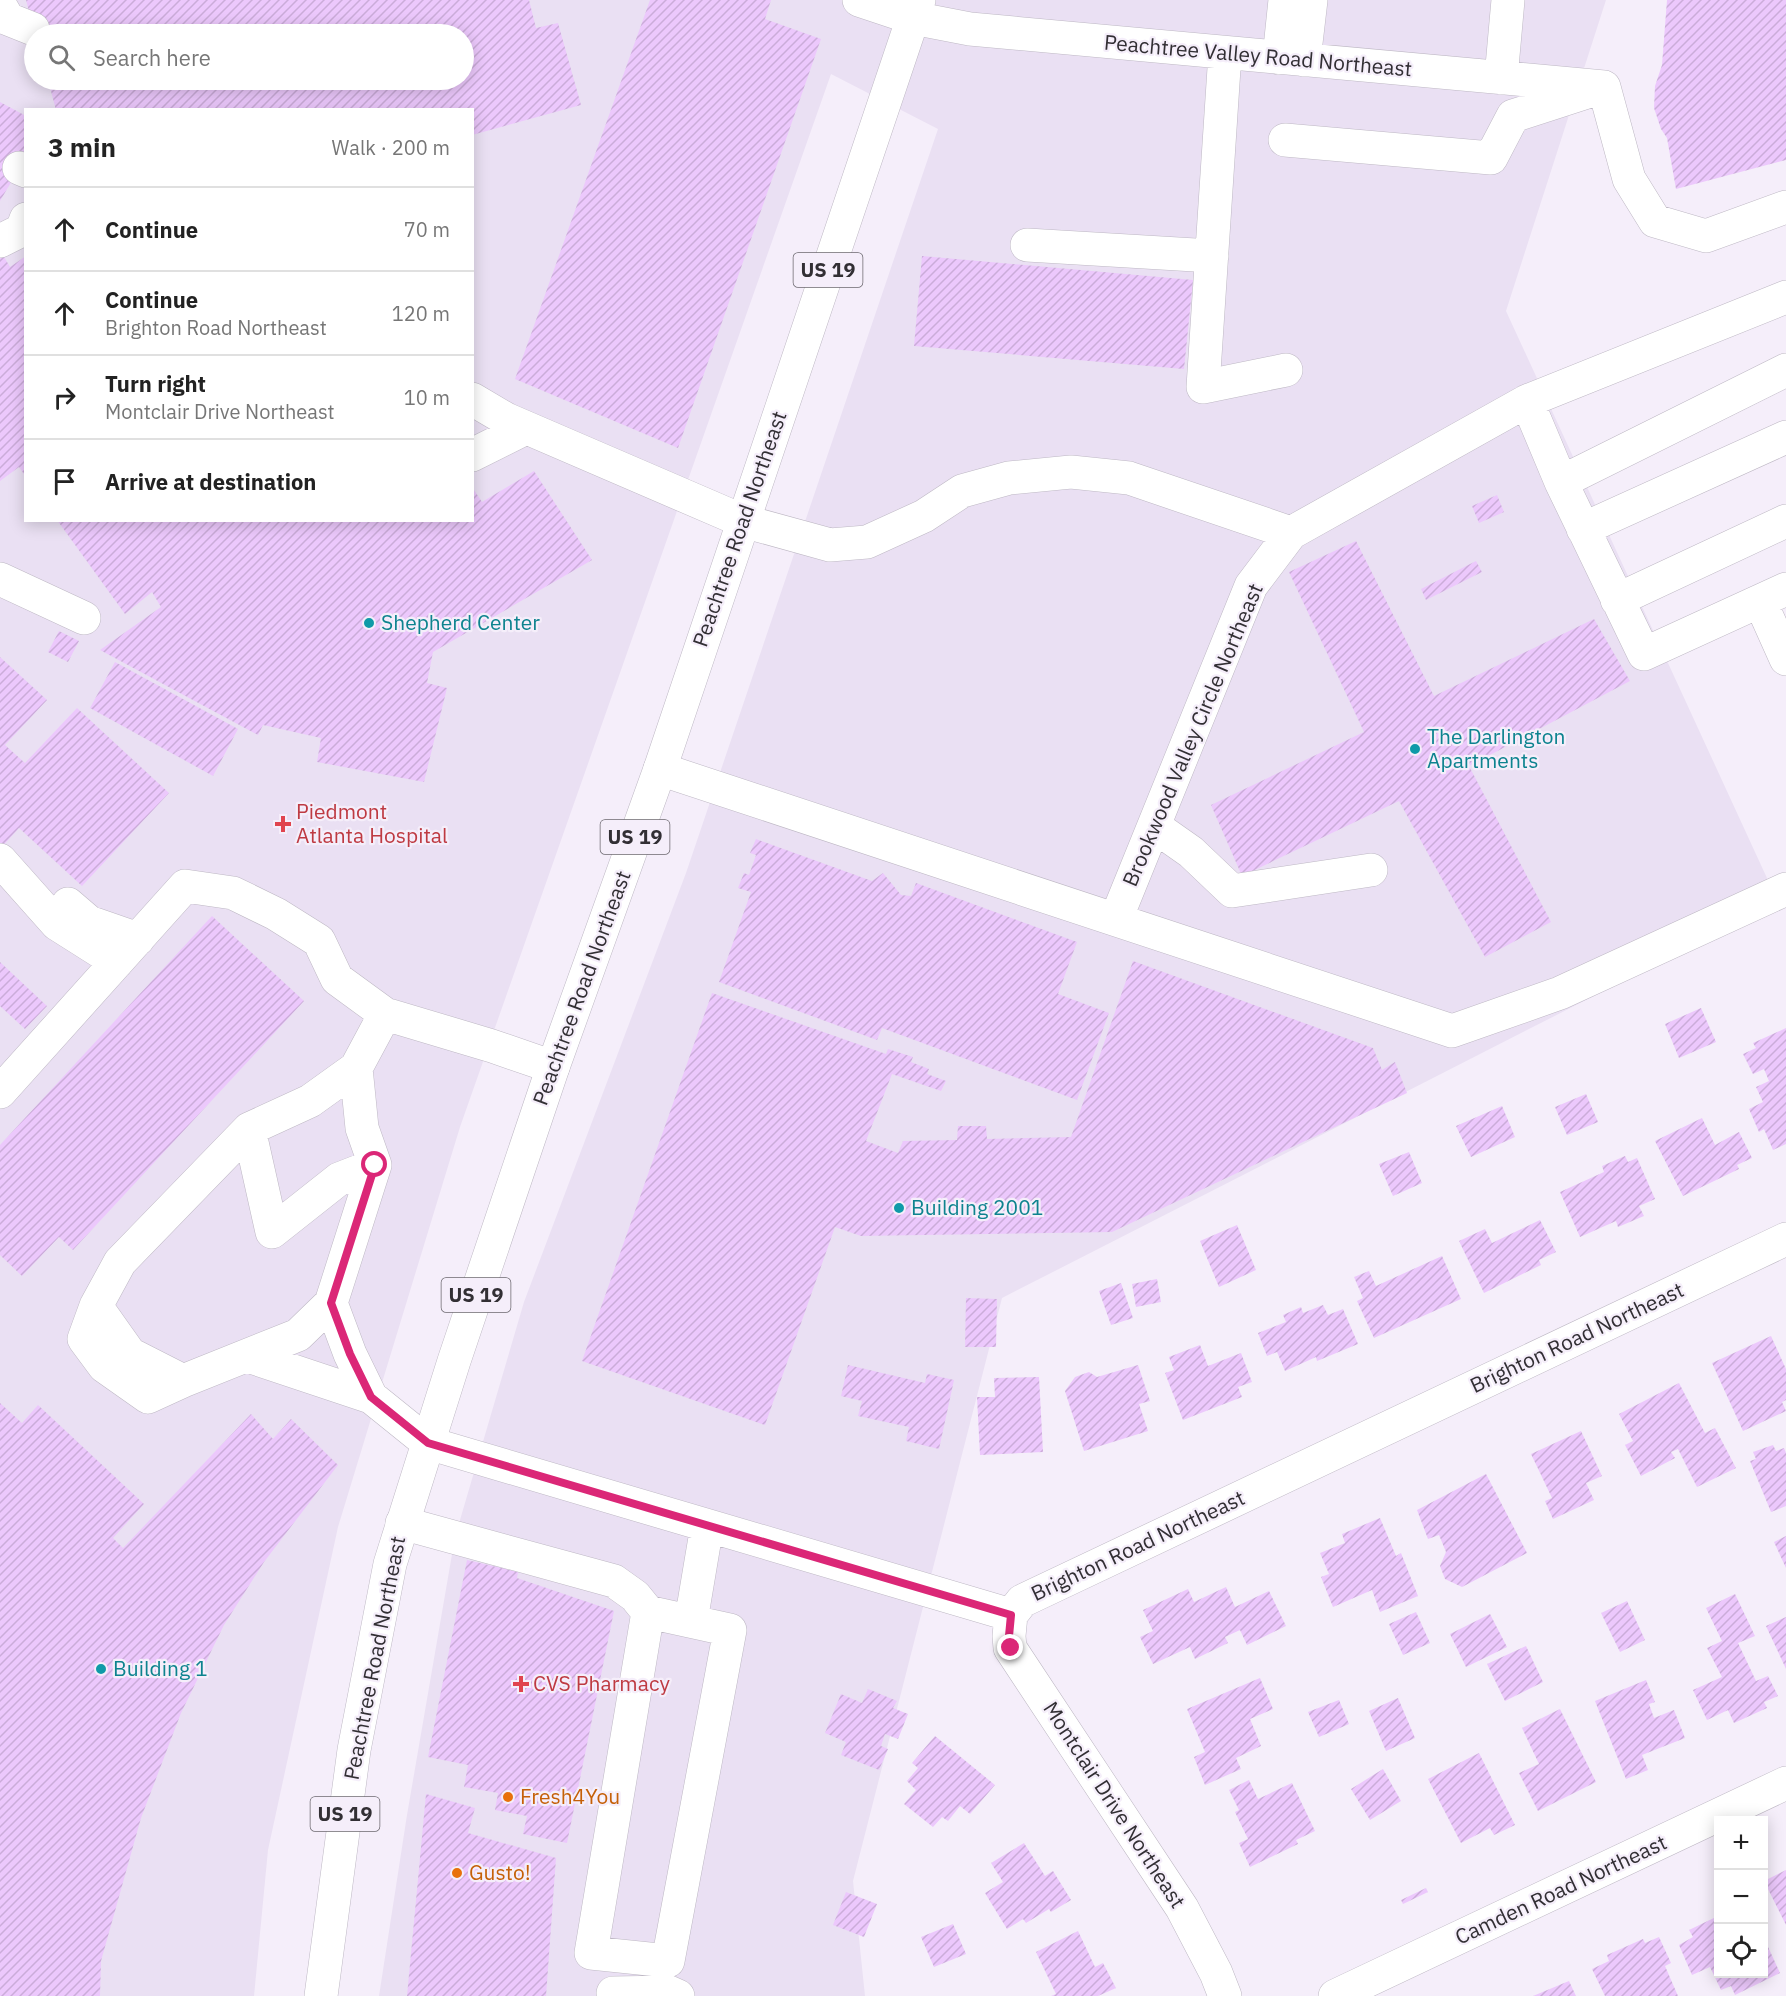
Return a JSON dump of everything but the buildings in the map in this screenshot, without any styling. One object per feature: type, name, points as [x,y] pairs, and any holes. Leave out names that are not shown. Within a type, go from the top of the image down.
[{"type":"main road","name":"Peachtree Valley Road Northeast","points":[[860,0],[916,9],[970,29],[1604,87]]},
{"type":"main road","points":[[1285,0],[1291,59]]},
{"type":"main road","points":[[1291,59],[1311,0]]},
{"type":"main road","points":[[1501,78],[1508,0]]},
{"type":"main road","points":[[0,5],[8,19],[24,25]]},
{"type":"main road","name":"Peachtree Road Northeast","points":[[321,1996],[354,1750],[390,1564],[402,1523],[553,1067],[660,769],[916,9]]},
{"type":"main road","points":[[1226,53],[1203,387],[1286,370]]},
{"type":"main road","points":[[1285,140],[1491,158],[1513,116],[1604,87],[1629,179],[1654,221],[1707,236],[1786,207]]},
{"type":"main road","points":[[0,241],[22,230],[24,224]]},
{"type":"main road","points":[[1027,245],[1212,256]]},
{"type":"main road","name":"Brookwood Valley Circle Northeast","points":[[1116,919],[1251,586],[1291,533],[1527,401],[1786,297]]},
{"type":"main road","points":[[1561,482],[1786,370]]},
{"type":"main road","points":[[474,400],[506,419],[743,522],[830,545],[867,542],[924,516],[962,491],[1009,478],[1071,472],[1129,478],[1291,533]]},
{"type":"main road","points":[[1527,401],[1561,482],[1644,654],[1773,595],[1786,659]]},
{"type":"main road","points":[[474,454],[526,428]]},
{"type":"main road","points":[[1583,529],[1786,437]]},
{"type":"main road","points":[[1617,600],[1786,521]]},
{"type":"main road","points":[[0,579],[84,618]]},
{"type":"main road","points":[[660,769],[1452,1031],[1560,993],[1786,889]]},
{"type":"main road","points":[[1154,826],[1191,852],[1232,891],[1371,870]]},
{"type":"main road","points":[[0,860],[57,924],[127,951]]},
{"type":"main road","points":[[6,1072],[127,951],[185,886],[233,892],[276,914],[319,941],[337,979],[385,1014],[553,1067]]},
{"type":"main road","points":[[356,1068],[362,1128],[375,1165],[331,1303],[298,1335],[148,1397],[104,1366],[84,1339],[96,1306],[120,1263],[249,1129],[310,1101],[356,1068],[385,1014]]},
{"type":"main road","points":[[310,1101],[362,1128]]},
{"type":"main road","points":[[249,1129],[267,1245],[339,1179],[375,1165]]},
{"type":"main road","name":"Brighton Road Northeast","points":[[428,1443],[1011,1615],[1022,1601],[1786,1239]]},
{"type":"main road","points":[[331,1303],[350,1354],[371,1397]]},
{"type":"main road","points":[[248,1356],[371,1397],[428,1443]]},
{"type":"main road","points":[[402,1523],[614,1581],[635,1596],[648,1612],[730,1630],[668,1961],[591,1953],[648,1612]]},
{"type":"main road","points":[[691,1621],[707,1526]]},
{"type":"main road","name":"Montclair Drive Northeast","points":[[1011,1615],[1009,1636],[1011,1648],[1182,1908],[1225,1996]]},
{"type":"main road","name":"Camden Road Northeast","points":[[1335,1996],[1786,1783]]},
{"type":"main road","points":[[613,1993],[669,1992],[678,1996]]},
{"type":"shaded area","points":[[0,0],[1606,0],[1506,311],[1778,902],[1002,1298],[853,1881],[865,1996],[379,1996],[407,1815],[455,1537],[524,1302],[686,873],[938,129],[831,74],[460,1127],[338,1527],[268,1850],[254,1996],[0,1996]]},
{"type":"place","name":"Shepherd Center","points":[[369,623]]},
{"type":"place","name":"The Darlington Apartments","points":[[1415,749]]},
{"type":"place","name":"Piedmont Atlanta Hospital","points":[[283,824]]},
{"type":"place","name":"Building 2001","points":[[899,1208]]},
{"type":"place","name":"Building 1","points":[[101,1669]]},
{"type":"place","name":"CVS Pharmacy","points":[[521,1684]]},
{"type":"place","name":"Fresh4You","points":[[508,1797]]},
{"type":"place","name":"Gusto!","points":[[457,1873]]},
{"type":"route","points":[[375,1165],[331,1303],[350,1354],[371,1397],[428,1443],[1011,1615],[1009,1636],[1011,1648]]}]
